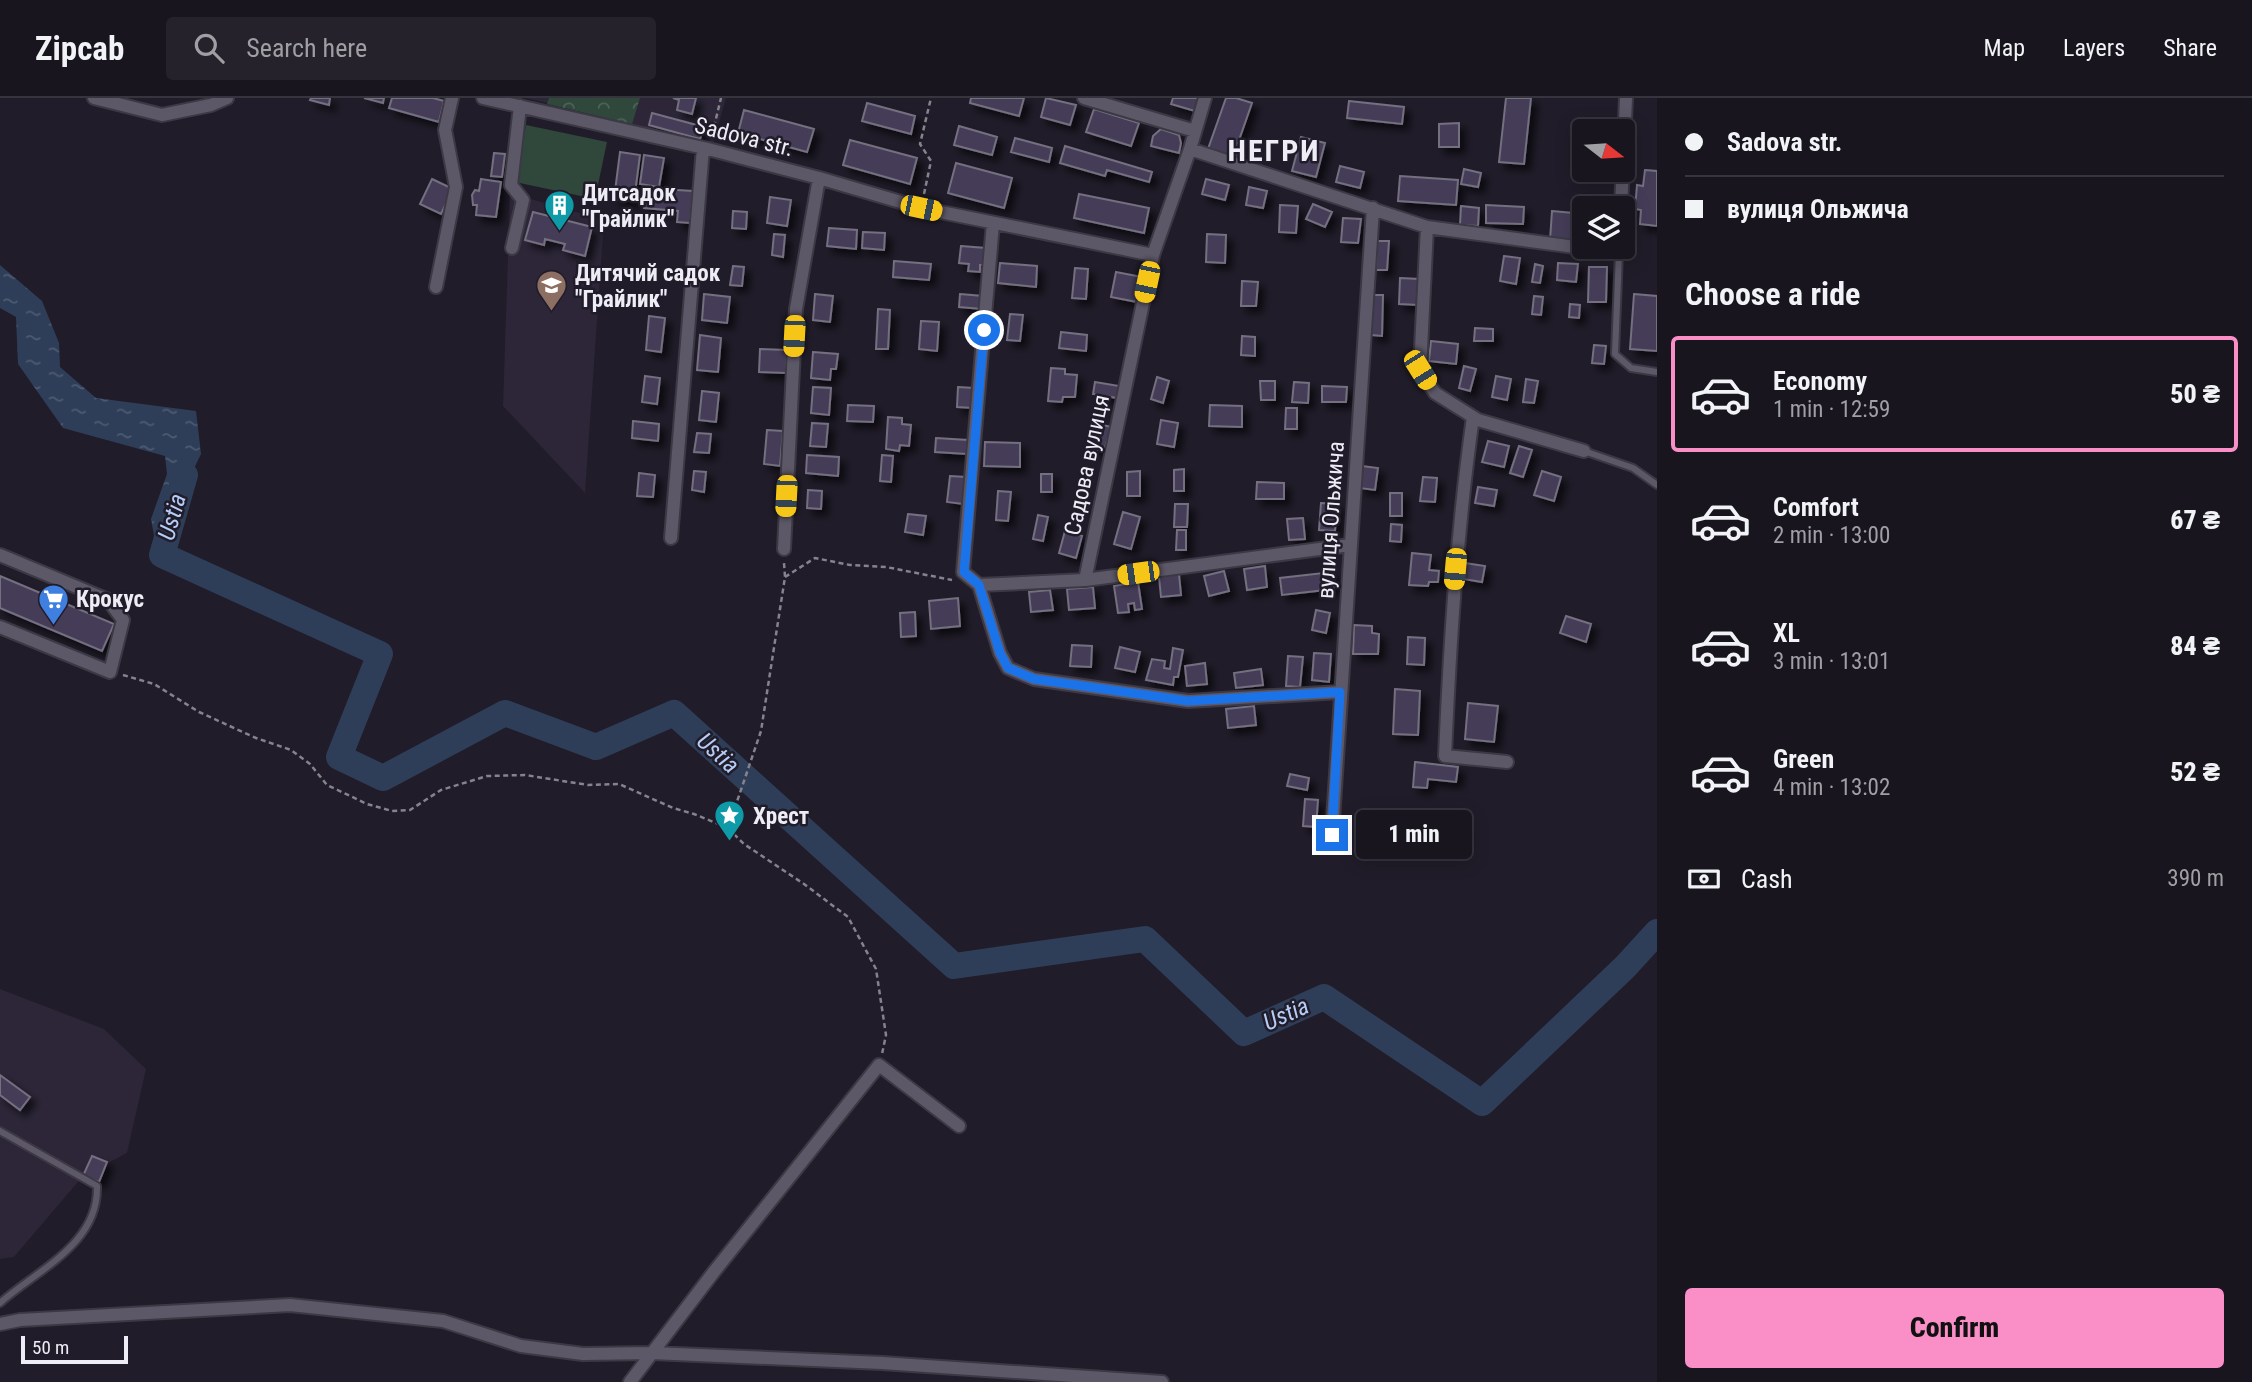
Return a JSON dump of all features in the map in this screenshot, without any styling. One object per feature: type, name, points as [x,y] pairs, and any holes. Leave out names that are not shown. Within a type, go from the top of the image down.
[{"type":"street","points":[[94,98],[162,115],[211,105],[227,98]]},
{"type":"street","points":[[436,287],[456,187],[446,130],[452,98]]},
{"type":"street","name":"Sadova str.","points":[[483,98],[705,148],[921,208],[1153,255]]},
{"type":"street","points":[[1084,98],[1195,131]]},
{"type":"street","points":[[1153,255],[1205,98]]},
{"type":"street","points":[[1622,196],[1626,98]]},
{"type":"street","points":[[512,248],[523,200],[510,185],[520,106]]},
{"type":"street","points":[[671,538],[705,148]]},
{"type":"street","points":[[1190,149],[1427,227],[1572,244]]},
{"type":"street","points":[[783,549],[796,309],[819,178]]},
{"type":"street","name":"вулиця Ольжича","points":[[1332,835],[1373,208]]},
{"type":"street","points":[[993,223],[964,572],[979,585],[1000,653],[1008,668],[1034,679],[1188,701],[1340,692]]},
{"type":"street","points":[[1427,227],[1420,370],[1435,393],[1473,417],[1584,452]]},
{"type":"street","name":"Садова вулиця","points":[[1085,580],[1153,255]]},
{"type":"street","points":[[1473,417],[1462,495],[1451,618],[1446,756],[1507,762]]},
{"type":"street","points":[[979,585],[1085,580],[1350,545]]},
{"type":"street","points":[[0,555],[108,600],[123,620],[110,672],[0,627]]},
{"type":"street","points":[[629,1382],[879,1065],[959,1126]]},
{"type":"street","points":[[0,1324],[20,1320],[290,1305],[443,1321],[521,1346],[583,1354],[652,1353],[883,1363],[1162,1382]]},
{"type":"lane","points":[[1619,259],[1615,355],[1631,368],[1657,372]]},
{"type":"lane","points":[[1584,452],[1633,468],[1657,485]]},
{"type":"lane","points":[[0,1131],[97,1186],[98,1198],[87,1230],[62,1254],[0,1303]]},
{"type":"path","points":[[705,148],[721,98]]},
{"type":"path","points":[[921,208],[931,161],[920,144],[931,98]]},
{"type":"path","points":[[728,828],[761,731],[785,577],[783,549]]},
{"type":"path","points":[[785,577],[815,558],[850,565],[886,567],[953,580]]},
{"type":"path","points":[[110,672],[155,684],[199,712],[256,738],[291,750],[310,764],[327,785],[367,804],[392,811],[410,810],[441,790],[487,776],[525,775],[588,785],[619,784],[728,828],[744,845],[804,884],[848,918],[876,969],[886,1035],[879,1065]]},
{"type":"shaded area","points":[[526,98],[726,98],[713,144]]},
{"type":"shaded area","name":"Дитячий садок \"Грайлик\"","points":[[510,193],[604,220],[585,493],[503,406]]},
{"type":"shaded area","points":[[0,989],[104,1029],[146,1069],[127,1153],[106,1164],[107,1162],[91,1156],[83,1176],[14,1257],[0,1259]]},
{"type":"green space","points":[[549,98],[640,98],[632,124],[547,104]]},
{"type":"green space","points":[[526,125],[607,142],[595,199],[515,182]]},
{"type":"water","points":[[0,265],[42,301],[59,343],[60,367],[96,398],[196,411],[201,454],[156,546],[151,519],[167,474],[165,456],[63,428],[18,364],[16,317],[0,308]]},
{"type":"building","points":[[330,98],[329,105],[310,100]]},
{"type":"building","points":[[364,98],[384,98],[383,103]]},
{"type":"building","points":[[392,98],[433,98],[444,101],[439,122],[389,108]]},
{"type":"building","points":[[673,98],[696,98],[692,114],[677,110],[679,100]]},
{"type":"building","points":[[971,98],[1024,98],[1019,116],[970,103]]},
{"type":"building","points":[[1046,98],[1076,105],[1070,125],[1041,117]]},
{"type":"building","points":[[1173,98],[1199,98],[1195,111],[1171,104]]},
{"type":"building","points":[[1226,98],[1252,103],[1238,143],[1245,145],[1240,160],[1208,149]]},
{"type":"building","points":[[1506,98],[1531,98],[1524,164],[1499,162]]},
{"type":"building","points":[[1349,101],[1404,107],[1402,124],[1347,118]]},
{"type":"building","points":[[867,103],[915,116],[911,134],[862,121]]},
{"type":"building","points":[[1094,109],[1139,123],[1131,146],[1086,132]]},
{"type":"building","points":[[744,110],[814,129],[807,152],[738,133]]},
{"type":"building","points":[[652,113],[704,127],[700,139],[649,125]]},
{"type":"building","points":[[1459,123],[1459,147],[1439,147],[1439,124]]},
{"type":"building","points":[[959,126],[997,137],[992,155],[954,145]]},
{"type":"building","points":[[1161,129],[1179,135],[1179,153],[1151,146],[1153,136]]},
{"type":"building","points":[[1301,137],[1325,143],[1316,177],[1292,171]]},
{"type":"building","points":[[1015,138],[1052,148],[1049,162],[1011,152]]},
{"type":"building","points":[[850,140],[917,158],[910,184],[843,165]]},
{"type":"building","points":[[1065,146],[1152,172],[1149,182],[1107,170],[1105,176],[1060,163]]},
{"type":"building","points":[[620,152],[640,155],[634,201],[614,199]]},
{"type":"building","points":[[494,153],[505,154],[502,177],[491,176]]},
{"type":"building","points":[[644,155],[664,158],[659,187],[640,184]]},
{"type":"building","points":[[956,163],[1012,178],[1004,208],[948,193]]},
{"type":"building","points":[[1340,166],[1364,172],[1360,188],[1336,182]]},
{"type":"building","points":[[1464,169],[1481,173],[1478,187],[1461,184]]},
{"type":"building","points":[[1645,170],[1657,171],[1657,226],[1640,224],[1641,210],[1635,209],[1637,185],[1643,186]]},
{"type":"building","points":[[1400,176],[1458,180],[1456,205],[1398,201]]},
{"type":"building","points":[[432,179],[453,189],[441,214],[420,204]]},
{"type":"building","points":[[481,179],[501,182],[496,217],[476,215],[477,205],[473,205],[472,195],[475,190],[479,191]]},
{"type":"building","points":[[1206,179],[1229,185],[1225,200],[1202,194]]},
{"type":"building","points":[[1249,187],[1267,191],[1263,208],[1246,205]]},
{"type":"building","points":[[645,188],[693,191],[690,223],[677,222],[678,211],[644,208]]},
{"type":"building","points":[[1079,194],[1149,208],[1144,233],[1074,218]]},
{"type":"building","points":[[770,197],[791,200],[787,226],[767,223]]},
{"type":"building","points":[[1313,204],[1332,212],[1325,227],[1306,219]]},
{"type":"building","points":[[1280,205],[1298,206],[1296,233],[1279,232]]},
{"type":"building","points":[[1486,205],[1524,207],[1523,224],[1486,223]]},
{"type":"building","points":[[1461,206],[1479,208],[1478,226],[1460,225]]},
{"type":"building","points":[[733,211],[747,212],[746,229],[732,228]]},
{"type":"building","points":[[1552,211],[1572,213],[1572,242],[1550,240]]},
{"type":"building","name":"Дитсадок \"Грайлик\"","points":[[533,212],[592,227],[585,256],[563,250],[565,244],[545,239],[544,245],[525,240]]},
{"type":"building","points":[[1343,218],[1361,219],[1358,243],[1341,242]]},
{"type":"building","points":[[829,228],[857,230],[856,249],[827,246]]},
{"type":"building","points":[[863,232],[885,233],[884,250],[862,248]]},
{"type":"building","points":[[774,234],[785,235],[783,257],[772,255]]},
{"type":"building","points":[[1207,234],[1226,235],[1225,263],[1206,262]]},
{"type":"building","points":[[1377,241],[1389,241],[1387,270],[1376,270]]},
{"type":"building","points":[[961,246],[986,248],[985,265],[980,265],[980,272],[968,271],[969,264],[959,263]]},
{"type":"building","points":[[1504,256],[1520,258],[1516,284],[1500,281]]},
{"type":"building","points":[[894,261],[931,264],[929,280],[893,277]]},
{"type":"building","points":[[1000,263],[1037,266],[1036,287],[998,283]]},
{"type":"building","points":[[1558,263],[1578,264],[1576,282],[1557,280]]},
{"type":"building","points":[[1535,264],[1543,266],[1540,283],[1532,282]]},
{"type":"building","points":[[733,266],[744,267],[742,286],[730,285]]},
{"type":"building","points":[[1589,267],[1607,267],[1606,302],[1588,302]]},
{"type":"building","points":[[1075,268],[1088,269],[1086,299],[1072,298]]},
{"type":"building","points":[[1116,272],[1142,277],[1137,302],[1111,297]]},
{"type":"building","points":[[1400,278],[1420,279],[1419,305],[1399,304]]},
{"type":"building","points":[[1242,281],[1258,282],[1256,306],[1241,306]]},
{"type":"building","points":[[704,294],[730,297],[727,323],[702,320]]},
{"type":"building","points":[[815,294],[833,296],[830,322],[813,320]]},
{"type":"building","points":[[960,294],[983,296],[982,309],[959,307]]},
{"type":"building","points":[[1634,294],[1657,296],[1657,351],[1630,349]]},
{"type":"building","points":[[1372,295],[1383,295],[1382,336],[1371,335]]},
{"type":"building","points":[[1534,296],[1543,297],[1541,315],[1532,314]]},
{"type":"building","points":[[1570,304],[1580,305],[1579,318],[1569,317]]},
{"type":"building","points":[[878,309],[890,310],[888,349],[876,349]]},
{"type":"building","points":[[1010,314],[1023,315],[1020,341],[1007,340]]},
{"type":"building","points":[[649,316],[665,318],[661,352],[646,350]]},
{"type":"building","points":[[921,321],[939,322],[937,351],[919,349]]},
{"type":"building","points":[[1475,328],[1493,329],[1493,341],[1474,341]]},
{"type":"building","points":[[1061,332],[1087,335],[1086,351],[1059,348]]},
{"type":"building","points":[[700,335],[721,338],[718,372],[697,370]]},
{"type":"building","points":[[1242,336],[1255,337],[1255,356],[1241,355]]},
{"type":"building","points":[[1431,341],[1458,344],[1456,364],[1429,361]]},
{"type":"building","points":[[1594,345],[1606,346],[1604,364],[1592,363]]},
{"type":"building","points":[[760,349],[787,350],[786,373],[759,372]]},
{"type":"building","points":[[813,352],[838,354],[836,369],[831,369],[830,380],[811,378]]},
{"type":"building","points":[[1464,366],[1476,369],[1470,391],[1459,388]]},
{"type":"building","points":[[1051,368],[1065,369],[1065,374],[1077,375],[1075,397],[1063,397],[1062,402],[1048,401]]},
{"type":"building","points":[[645,376],[660,378],[657,404],[642,402]]},
{"type":"building","points":[[1496,376],[1511,379],[1507,400],[1492,397]]},
{"type":"building","points":[[1157,377],[1169,381],[1163,403],[1151,399]]},
{"type":"building","points":[[1526,379],[1538,381],[1534,403],[1523,402]]},
{"type":"building","points":[[1260,381],[1275,381],[1275,400],[1261,400]]},
{"type":"building","points":[[1095,382],[1119,386],[1117,398],[1093,394]]},
{"type":"building","points":[[1294,382],[1309,383],[1308,403],[1292,402]]},
{"type":"building","points":[[1322,386],[1347,387],[1346,402],[1322,402]]},
{"type":"building","points":[[813,387],[831,388],[829,415],[811,413]]},
{"type":"building","points":[[958,387],[974,388],[973,408],[957,407]]},
{"type":"building","points":[[702,391],[719,393],[716,422],[699,420]]},
{"type":"building","points":[[848,405],[874,406],[873,422],[847,421]]},
{"type":"building","points":[[1210,405],[1242,406],[1242,427],[1209,426]]},
{"type":"building","points":[[1286,408],[1297,408],[1297,429],[1285,429]]},
{"type":"building","points":[[888,417],[902,418],[902,424],[911,425],[909,446],[900,445],[899,451],[886,449]]},
{"type":"building","points":[[1161,420],[1178,423],[1174,447],[1157,444]]},
{"type":"building","points":[[633,421],[659,424],[658,441],[632,438]]},
{"type":"building","points":[[812,423],[828,424],[826,447],[810,446]]},
{"type":"building","points":[[1095,423],[1111,427],[1104,451],[1088,447]]},
{"type":"building","points":[[767,430],[783,431],[780,466],[764,464]]},
{"type":"building","points":[[697,433],[711,434],[709,453],[694,452]]},
{"type":"building","points":[[936,438],[968,440],[967,454],[935,452]]},
{"type":"building","points":[[1488,441],[1509,446],[1504,467],[1482,462]]},
{"type":"building","points":[[985,442],[1020,443],[1020,467],[984,466]]},
{"type":"building","points":[[1519,446],[1532,450],[1523,477],[1510,473]]},
{"type":"building","points":[[807,455],[839,457],[838,476],[806,473]]},
{"type":"building","points":[[882,455],[893,456],[891,482],[880,481]]},
{"type":"building","points":[[1362,466],[1378,468],[1375,490],[1359,488]]},
{"type":"building","points":[[1184,469],[1184,491],[1174,491],[1174,470]]},
{"type":"building","points":[[694,471],[706,472],[704,492],[692,490]]},
{"type":"building","points":[[1140,471],[1140,496],[1127,496],[1127,472]]},
{"type":"building","points":[[1542,471],[1561,477],[1554,501],[1534,495]]},
{"type":"building","points":[[639,473],[655,475],[653,497],[637,496]]},
{"type":"building","points":[[1041,474],[1052,474],[1052,492],[1041,492]]},
{"type":"building","points":[[950,476],[966,477],[963,504],[947,502]]},
{"type":"building","points":[[1423,477],[1437,478],[1435,502],[1420,501]]},
{"type":"building","points":[[1257,482],[1284,483],[1284,499],[1256,499]]},
{"type":"building","points":[[1478,487],[1497,490],[1494,506],[1475,503]]},
{"type":"building","points":[[808,490],[822,491],[821,509],[807,508]]},
{"type":"building","points":[[998,491],[1011,492],[1008,521],[996,520]]},
{"type":"building","points":[[1390,493],[1402,493],[1402,516],[1390,516]]},
{"type":"building","points":[[1321,503],[1337,504],[1335,531],[1319,530]]},
{"type":"building","points":[[1175,504],[1188,504],[1187,527],[1174,527]]},
{"type":"building","points":[[1123,512],[1140,517],[1131,549],[1114,544]]},
{"type":"building","points":[[908,514],[926,516],[923,535],[905,532]]},
{"type":"building","points":[[1038,515],[1048,517],[1043,541],[1033,539]]},
{"type":"building","points":[[1303,518],[1305,539],[1289,540],[1287,519]]},
{"type":"building","points":[[1391,524],[1402,525],[1401,542],[1390,541]]},
{"type":"building","points":[[1177,530],[1186,530],[1186,550],[1176,550]]},
{"type":"building","points":[[1065,531],[1082,536],[1076,558],[1059,553]]},
{"type":"building","points":[[1412,553],[1431,555],[1429,570],[1439,571],[1438,582],[1429,582],[1428,586],[1409,585]]},
{"type":"building","points":[[1465,563],[1485,566],[1482,582],[1463,579]]},
{"type":"building","points":[[1265,566],[1267,587],[1247,590],[1244,569]]},
{"type":"building","points":[[1224,571],[1229,591],[1209,596],[1204,576]]},
{"type":"building","points":[[1332,572],[1334,589],[1282,595],[1280,578]]},
{"type":"building","points":[[1179,574],[1181,595],[1161,597],[1159,577]]},
{"type":"building","points":[[0,576],[114,624],[102,651],[0,608]]},
{"type":"building","points":[[1138,582],[1142,609],[1135,610],[1134,603],[1128,604],[1129,612],[1118,613],[1114,586]]},
{"type":"building","points":[[1093,587],[1095,608],[1069,610],[1067,589]]},
{"type":"building","points":[[1050,590],[1053,610],[1031,612],[1029,592]]},
{"type":"building","points":[[958,598],[960,626],[931,629],[929,601]]},
{"type":"building","points":[[1316,610],[1330,613],[1326,633],[1312,630]]},
{"type":"building","points":[[915,612],[916,636],[901,637],[900,613]]},
{"type":"building","points":[[1566,616],[1591,624],[1586,642],[1560,633]]},
{"type":"building","points":[[1354,625],[1372,626],[1372,633],[1379,634],[1378,654],[1353,654]]},
{"type":"building","points":[[1408,637],[1425,638],[1424,665],[1407,664]]},
{"type":"building","points":[[1072,645],[1092,646],[1091,667],[1070,666]]},
{"type":"building","points":[[1120,647],[1140,652],[1135,672],[1115,668]]},
{"type":"building","points":[[1173,648],[1183,650],[1178,677],[1174,677],[1173,685],[1146,680],[1152,659],[1165,661],[1164,668],[1170,669]]},
{"type":"building","points":[[1314,653],[1331,654],[1329,682],[1312,680]]},
{"type":"building","points":[[1288,656],[1303,657],[1300,687],[1286,686]]},
{"type":"building","points":[[1205,663],[1207,684],[1187,686],[1185,666]]},
{"type":"building","points":[[1261,669],[1263,685],[1236,688],[1234,673]]},
{"type":"building","points":[[1395,689],[1420,691],[1418,735],[1393,734]]},
{"type":"building","points":[[1468,703],[1498,706],[1494,742],[1465,739]]},
{"type":"building","points":[[1254,706],[1256,725],[1228,728],[1226,709]]},
{"type":"building","points":[[1415,762],[1458,767],[1456,782],[1428,779],[1427,788],[1413,787]]},
{"type":"building","points":[[1290,774],[1309,778],[1307,790],[1287,786]]},
{"type":"building","points":[[1305,799],[1318,800],[1316,827],[1303,826]]},
{"type":"building","points":[[0,1075],[30,1097],[20,1110],[0,1095]]},
{"type":"building","points":[[92,1156],[107,1162],[99,1182],[83,1176]]},
{"type":"waterway","name":"Ustia","points":[[185,475],[162,555],[380,654],[339,757],[383,778],[505,713],[596,747],[674,713],[954,966],[1145,939],[1244,1033],[1324,997],[1482,1103],[1625,967],[1657,932]]},
{"type":"place","name":"Дитсадок \"Грайлик\"","points":[[559,233]]},
{"type":"place","name":"Дитячий садок \"Грайлик\"","points":[[552,313]]},
{"type":"place","name":"Крокус","points":[[53,626]]},
{"type":"place","name":"Хрест","points":[[730,843]]},
{"type":"district","name":"НЕГРИ","points":[[1274,150]]},
{"type":"route","points":[[984,330],[964,572],[979,585],[1000,653],[1008,668],[1034,679],[1188,701],[1340,692],[1332,835]]}]
